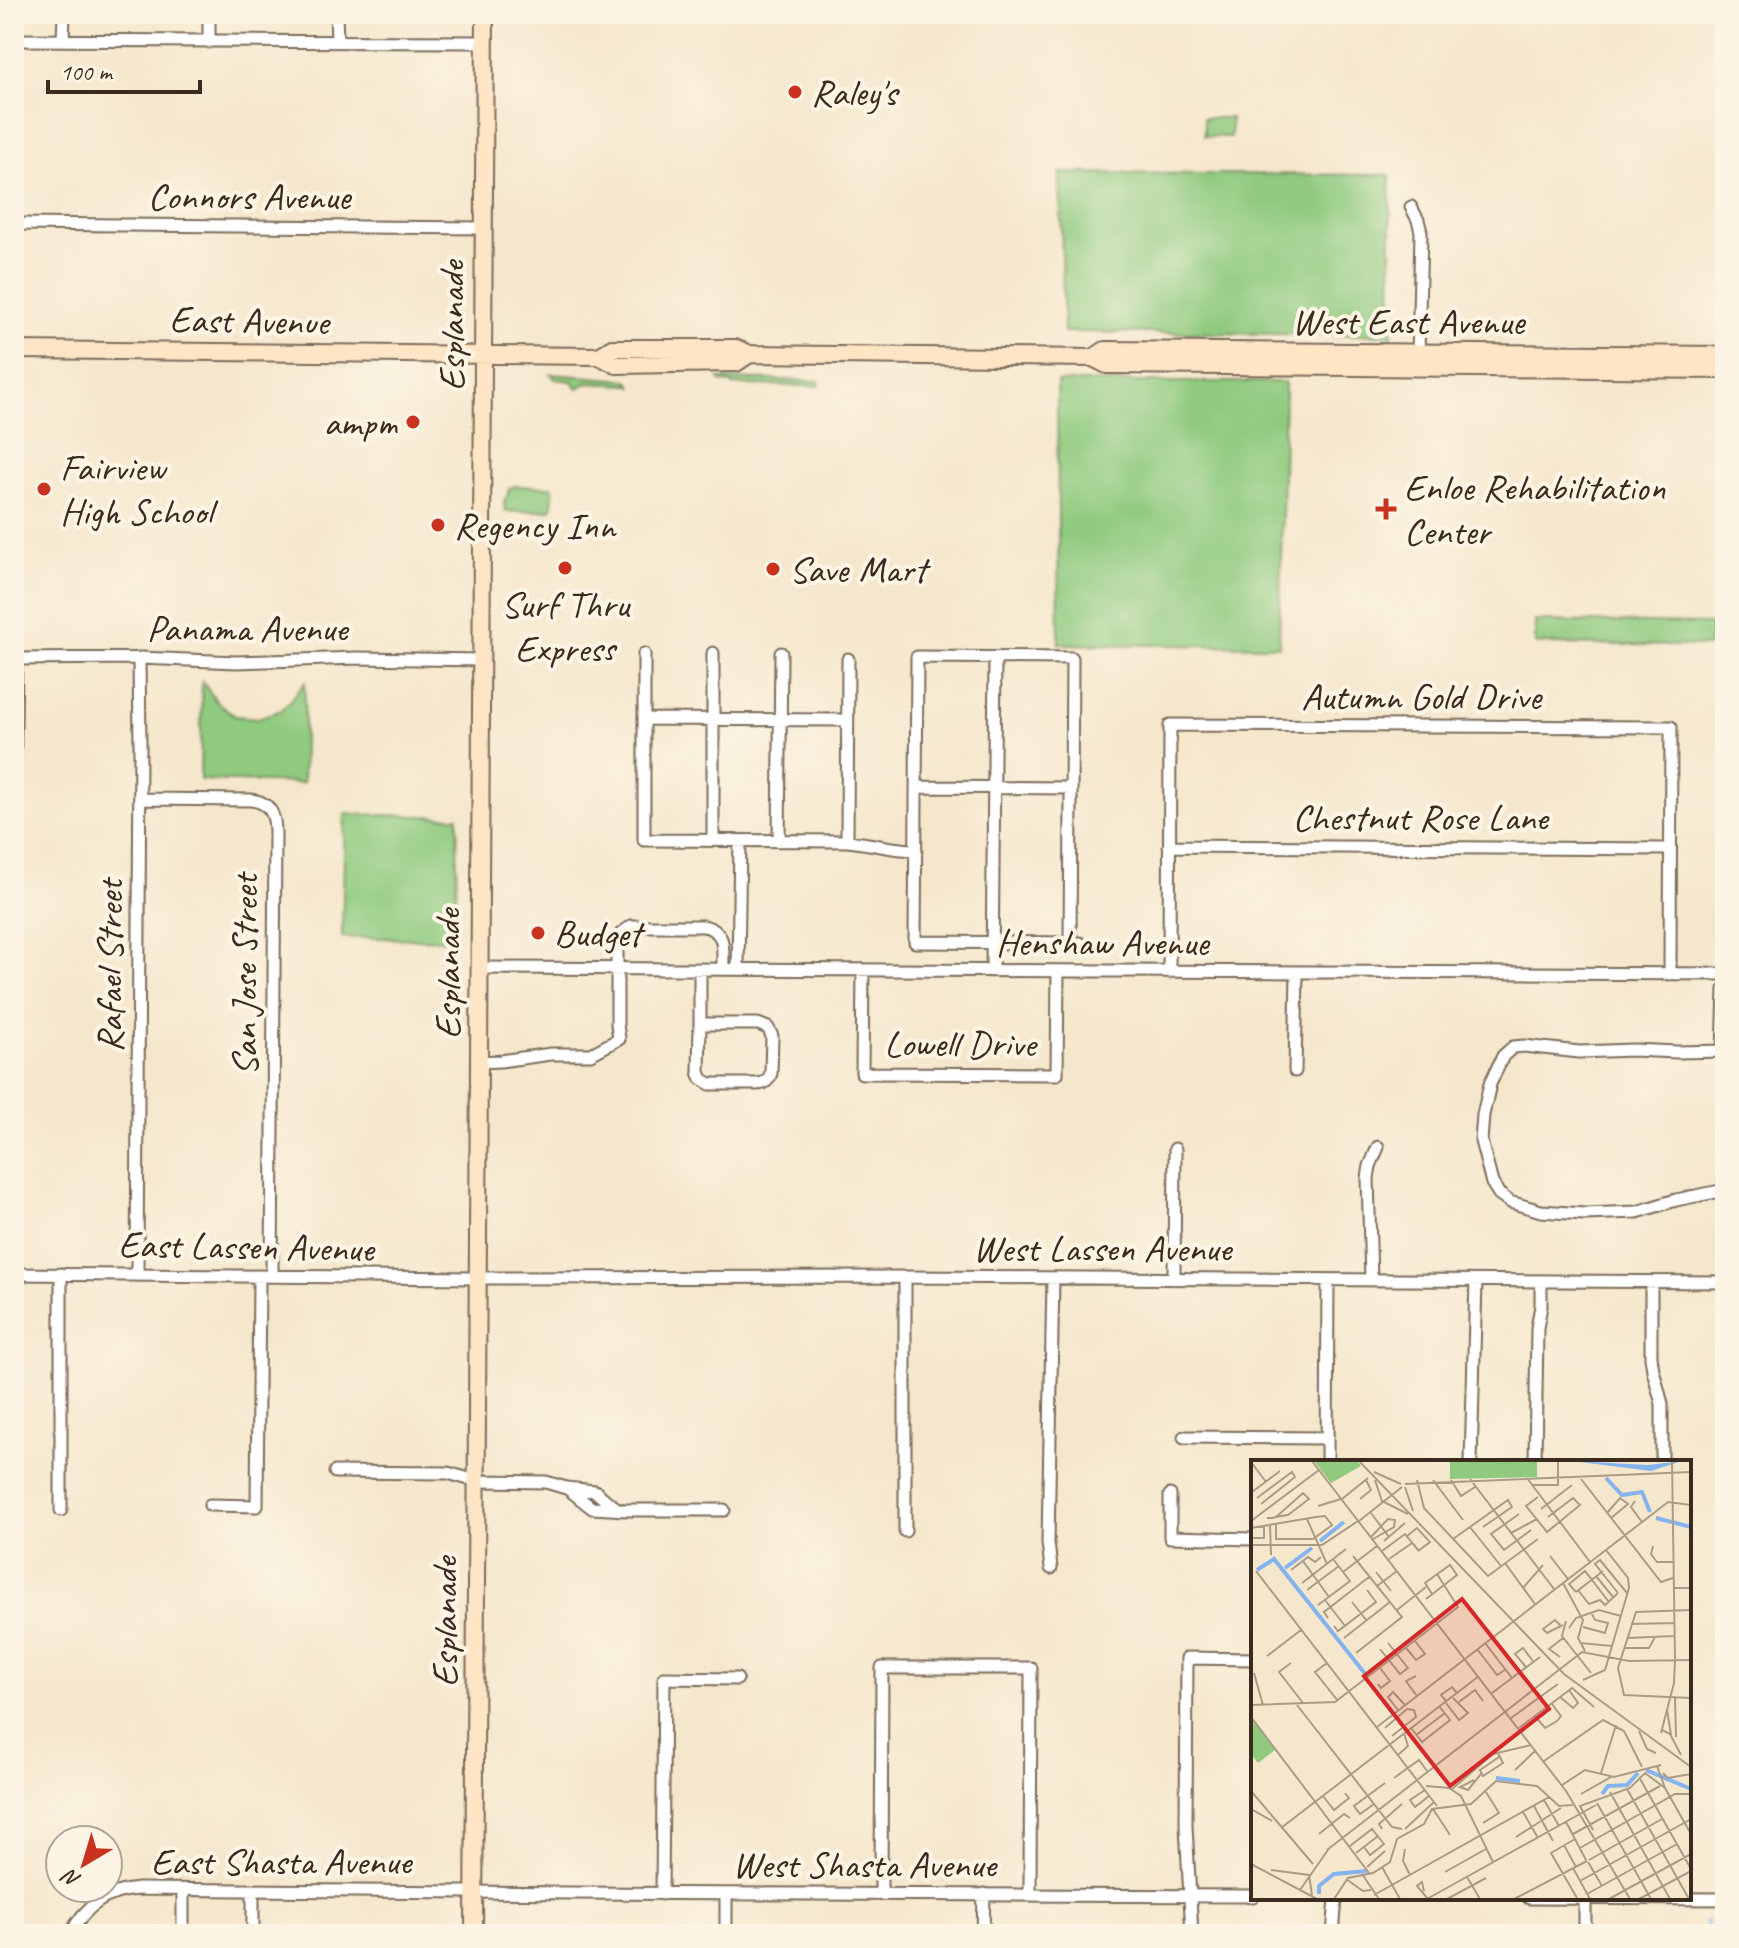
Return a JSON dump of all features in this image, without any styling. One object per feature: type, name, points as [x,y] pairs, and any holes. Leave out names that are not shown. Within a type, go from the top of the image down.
[{"type":"main road","name":"Esplanade","points":[[474,1934],[485,14]]},
{"type":"main road","name":"West East Avenue","points":[[483,355],[599,356],[612,348],[735,348],[750,354],[1093,358],[1107,365],[1725,355]]},
{"type":"main road","name":"East Avenue","points":[[14,350],[483,355]]},
{"type":"main road","name":"West East Avenue","points":[[1418,360],[1725,370]]},
{"type":"street","points":[[63,40],[64,14]]},
{"type":"street","points":[[209,14],[209,42]]},
{"type":"street","points":[[336,14],[337,40]]},
{"type":"street","points":[[14,40],[485,42]]},
{"type":"street","points":[[1411,207],[1421,232],[1418,360]]},
{"type":"street","name":"Connors Avenue","points":[[14,224],[484,228]]},
{"type":"street","points":[[713,653],[713,840]]},
{"type":"street","points":[[779,841],[781,653]]},
{"type":"street","points":[[644,654],[644,840],[847,841],[916,850]]},
{"type":"street","points":[[917,657],[995,658],[1072,658],[1075,942],[915,942],[917,657]]},
{"type":"street","name":"Panama Avenue","points":[[15,659],[139,658],[237,662],[358,658],[481,660]]},
{"type":"street","name":"Rafael Street","points":[[137,1274],[139,658]]},
{"type":"street","points":[[992,971],[995,658]]},
{"type":"street","points":[[14,803],[15,659]]},
{"type":"street","points":[[847,841],[848,659]]},
{"type":"street","points":[[645,719],[847,720]]},
{"type":"street","name":"Autumn Gold Drive","points":[[1169,972],[1170,725],[1671,727],[1670,974]]},
{"type":"street","points":[[916,787],[1071,788]]},
{"type":"street","name":"San Jose Street","points":[[140,799],[251,800],[264,803],[274,815],[272,1276]]},
{"type":"street","points":[[738,969],[740,841]]},
{"type":"street","name":"Chestnut Rose Lane","points":[[1169,846],[1670,849]]},
{"type":"street","points":[[479,1062],[551,1054],[591,1054],[619,1039],[618,941],[627,928],[704,926],[714,929],[723,942],[723,969]]},
{"type":"street","name":"Henshaw Avenue","points":[[479,968],[1725,974]]},
{"type":"street","points":[[700,969],[699,1072],[704,1081],[710,1084],[761,1084],[769,1079],[772,1036],[768,1028],[762,1025],[700,1024]]},
{"type":"street","name":"Lowell Drive","points":[[863,970],[862,1073],[1057,1074],[1058,971]]},
{"type":"street","points":[[1295,1071],[1297,972]]},
{"type":"street","points":[[1725,989],[1725,1084]]},
{"type":"street","points":[[1724,1051],[1579,1052],[1513,1047],[1503,1056],[1490,1084],[1481,1141],[1492,1183],[1499,1194],[1510,1202],[1541,1211],[1584,1214],[1637,1212],[1725,1190]]},
{"type":"street","points":[[1371,1280],[1368,1178],[1378,1147]]},
{"type":"street","points":[[1174,1279],[1175,1149]]},
{"type":"street","points":[[1725,1153],[1725,1170]]},
{"type":"street","name":"East Lassen Avenue","points":[[14,1274],[477,1278]]},
{"type":"street","points":[[61,1274],[61,1510]]},
{"type":"street","points":[[210,1505],[257,1506],[259,1276]]},
{"type":"street","points":[[905,1277],[905,1531]]},
{"type":"street","name":"West Lassen Avenue","points":[[477,1278],[1725,1282]]},
{"type":"street","points":[[1051,1568],[1048,1543],[1053,1278]]},
{"type":"street","points":[[1327,1460],[1328,1281]]},
{"type":"street","points":[[1471,1460],[1476,1281]]},
{"type":"street","points":[[1535,1460],[1537,1328],[1541,1281]]},
{"type":"street","points":[[1651,1282],[1651,1357],[1662,1404],[1662,1460]]},
{"type":"street","points":[[1184,1437],[1327,1438]]},
{"type":"street","points":[[335,1472],[448,1473],[476,1481],[546,1482],[597,1493],[620,1510]]},
{"type":"street","points":[[566,1488],[590,1506],[620,1510],[724,1510]]},
{"type":"street","points":[[590,1506],[601,1503],[597,1493]]},
{"type":"street","points":[[1170,1495],[1170,1537],[1251,1539]]},
{"type":"street","points":[[1192,1934],[1186,1826],[1187,1658],[1251,1659]]},
{"type":"street","points":[[881,1894],[882,1668],[955,1667],[1031,1668],[1030,1895]]},
{"type":"street","points":[[662,1894],[664,1678],[737,1679]]},
{"type":"street","name":"East Shasta Avenue","points":[[71,1934],[91,1906],[111,1894],[138,1889],[474,1892]]},
{"type":"street","points":[[183,1890],[183,1934]]},
{"type":"street","points":[[253,1890],[253,1934]]},
{"type":"street","name":"West Shasta Avenue","points":[[474,1892],[1251,1896]]},
{"type":"street","points":[[726,1894],[726,1934]]},
{"type":"street","points":[[983,1934],[984,1894]]},
{"type":"street","points":[[1691,1899],[1725,1899]]},
{"type":"street","points":[[1333,1934],[1336,1900]]},
{"type":"street","points":[[1585,1900],[1585,1934]]},
{"type":"green space","points":[[1204,118],[1231,118],[1231,137],[1204,136]]},
{"type":"green space","points":[[1060,173],[1390,175],[1392,335],[1064,332]]},
{"type":"green space","points":[[551,374],[627,380],[634,387],[586,383],[578,388],[572,381],[555,379]]},
{"type":"green space","points":[[719,379],[819,381],[819,386],[733,385]]},
{"type":"green space","points":[[1057,382],[1285,382],[1279,646],[1059,644]]},
{"type":"green space","points":[[514,486],[553,487],[552,508],[506,512],[505,499],[509,489]]},
{"type":"green space","points":[[1535,621],[1711,624],[1710,646],[1535,644]]},
{"type":"green space","points":[[202,681],[216,701],[235,716],[258,718],[282,710],[305,683],[303,783],[200,780]]},
{"type":"green space","points":[[345,814],[458,817],[455,940],[342,937]]},
{"type":"waterway","points":[[1706,1921],[1706,1934]]},
{"type":"place","name":"Raley's","points":[[795,92]]},
{"type":"place","name":"ampm","points":[[413,422]]},
{"type":"place","name":"Fairview High School","points":[[44,489]]},
{"type":"place","name":"Enloe Rehabilitation Center","points":[[1386,509]]},
{"type":"place","name":"Regency Inn","points":[[438,525]]},
{"type":"place","name":"Surf Thru Express","points":[[565,568]]},
{"type":"place","name":"Save Mart","points":[[773,569]]},
{"type":"place","name":"Budget","points":[[538,933]]}]
